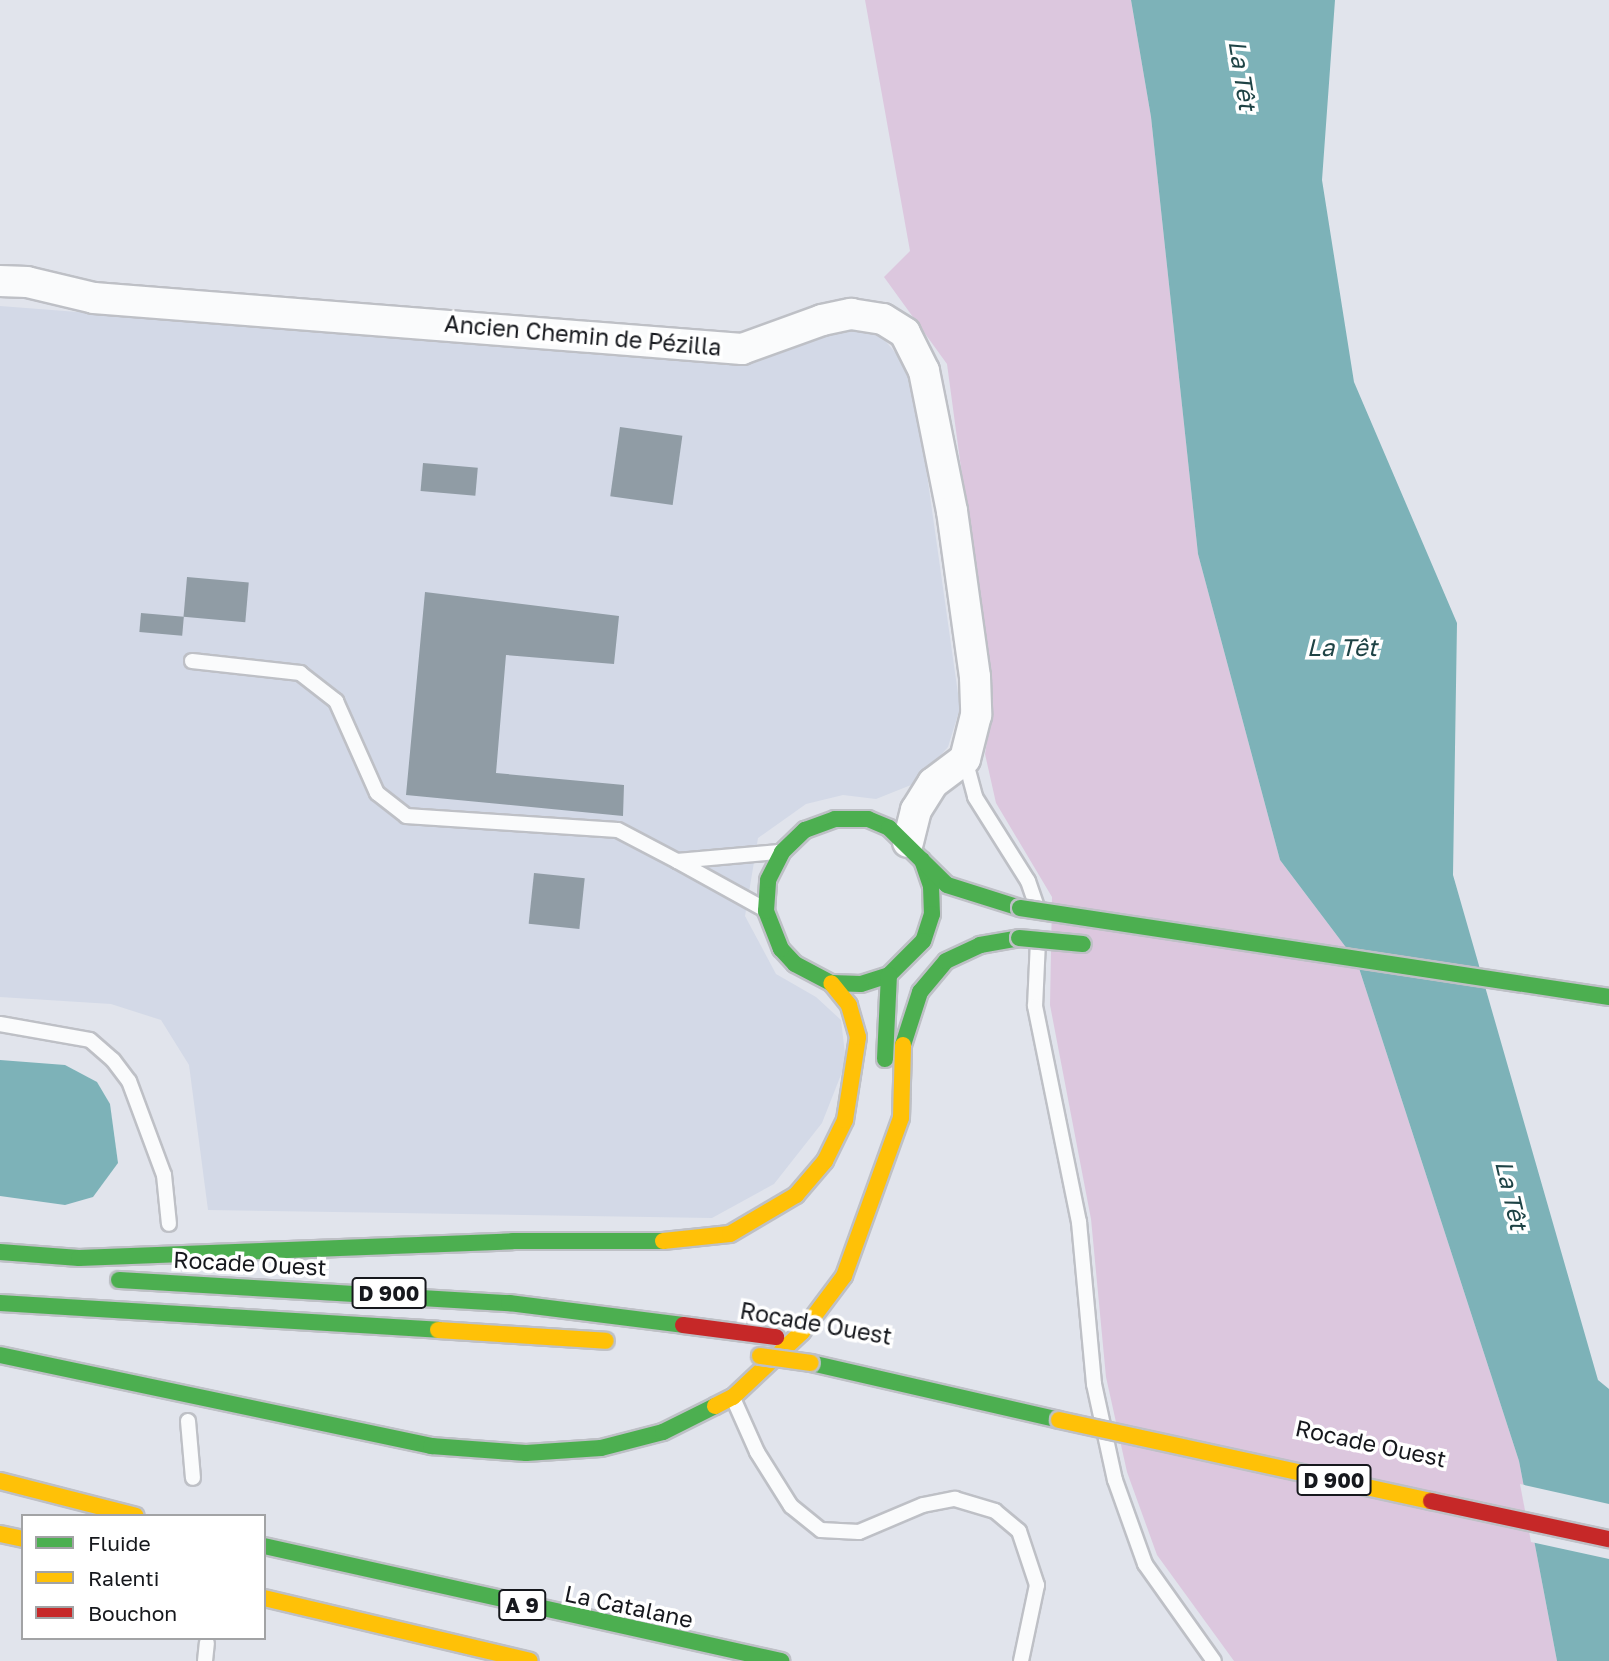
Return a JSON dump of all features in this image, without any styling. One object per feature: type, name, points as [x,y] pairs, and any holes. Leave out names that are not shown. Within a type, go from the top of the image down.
[{"type":"main road","points":[[1095,945],[1019,938],[944,939],[889,975],[861,984],[831,983],[803,970],[781,949],[766,911],[768,880],[782,852],[805,830],[835,819],[868,820],[915,851],[947,885],[1020,908],[1609,997]]},
{"type":"main road","points":[[906,962],[923,941],[932,914],[931,886],[915,851]]},
{"type":"main road","points":[[0,1356],[431,1446],[526,1453],[601,1448],[651,1435],[733,1397],[802,1332],[844,1276],[873,1210],[901,1118],[903,1032],[920,992],[946,961],[980,945],[1019,938]]},
{"type":"main road","points":[[873,1210],[888,1114],[884,1041],[889,975]]},
{"type":"main road","points":[[0,1252],[79,1258],[513,1241],[682,1241],[730,1234],[796,1195],[825,1161],[845,1120],[858,1038],[849,1005],[831,983]]},
{"type":"main road","points":[[0,1270],[76,1276]]},
{"type":"main road","name":"Rocade Ouest","points":[[102,1278],[509,1303],[813,1343]]},
{"type":"main road","name":"D 900","points":[[0,1303],[625,1343]]},
{"type":"main road","name":"Rocade Ouest","points":[[754,1356],[811,1363],[1059,1420],[1609,1539]]},
{"type":"main road","points":[[1077,1402],[1118,1411]]},
{"type":"main road","points":[[0,1481],[128,1514]]},
{"type":"main road","points":[[0,1534],[21,1539]]},
{"type":"main road","name":"La Catalane","points":[[266,1546],[781,1661]]},
{"type":"main road","name":"A 9","points":[[266,1598],[530,1661]]},
{"type":"street","name":"Ancien Chemin de Pézilla","points":[[0,265],[14,282],[94,298],[729,348],[852,314],[883,319],[905,333],[924,371],[952,511],[975,677],[976,715],[965,759]]},
{"type":"street","points":[[915,851],[916,810],[933,783],[965,759]]},
{"type":"lane","points":[[192,661],[300,673],[336,701],[377,793],[406,816],[618,830],[766,911]]},
{"type":"lane","points":[[965,759],[975,797],[1037,903],[1035,1006],[1079,1222],[1094,1384],[1115,1480],[1145,1564],[1214,1661]]},
{"type":"lane","points":[[677,861],[782,852]]},
{"type":"lane","points":[[0,1024],[90,1040],[113,1060],[129,1081],[164,1175],[169,1224]]},
{"type":"lane","points":[[733,1397],[757,1452],[791,1506],[821,1530],[859,1532],[923,1505],[955,1499],[995,1511],[1019,1531],[1037,1585],[1021,1661]]},
{"type":"lane","points":[[188,1421],[193,1478]]},
{"type":"lane","points":[[205,1661],[207,1643]]},
{"type":"shaded area","points":[[865,0],[1131,0],[1151,117],[1198,554],[1280,860],[1357,962],[1519,1461],[1557,1661],[1234,1661],[1157,1555],[1127,1472],[1106,1377],[1091,1219],[1050,1005],[1052,897],[996,803],[985,754],[993,705],[947,364],[884,277],[910,251]]},
{"type":"shaded area","points":[[0,306],[710,361],[777,354],[848,326],[883,338],[903,362],[916,397],[960,708],[948,747],[916,783],[876,799],[843,795],[806,804],[758,838],[745,916],[776,974],[816,997],[841,1020],[846,1062],[822,1123],[774,1184],[712,1218],[208,1210],[189,1065],[161,1020],[111,1004],[0,997]]},
{"type":"water","name":"La Têt","points":[[1131,0],[1335,0],[1322,180],[1354,382],[1457,623],[1453,875],[1598,1380],[1609,1389],[1609,1661],[1557,1661],[1519,1461],[1357,962],[1280,860],[1198,554],[1151,117]]},
{"type":"water","points":[[0,1060],[65,1065],[97,1082],[110,1104],[118,1163],[93,1197],[65,1205],[0,1196]]},
{"type":"pier","points":[[1520,1484],[1609,1504],[1609,1559],[1531,1542]]},
{"type":"building","points":[[620,427],[682,436],[673,505],[610,496]]},
{"type":"building","points":[[423,463],[478,468],[475,496],[421,491]]},
{"type":"building","points":[[187,577],[249,582],[245,622],[184,617]]},
{"type":"building","points":[[425,592],[619,616],[614,664],[506,655],[496,773],[624,785],[623,816],[406,795]]},
{"type":"building","points":[[141,613],[184,617],[182,636],[139,632]]},
{"type":"building","points":[[534,873],[585,878],[579,929],[529,924]]},
{"type":"traffic: fast","points":[[922,860],[931,886],[932,914],[923,941],[889,975],[861,984],[831,983],[795,964],[781,949],[766,911],[768,880],[782,852],[805,830],[835,819],[868,819],[889,828],[947,885],[1020,908]]},
{"type":"traffic: fast","points":[[1020,908],[1609,997]]},
{"type":"traffic: fast","points":[[903,1045],[920,992],[946,961],[980,945],[1019,938]]},
{"type":"traffic: fast","points":[[1019,938],[1083,944]]},
{"type":"traffic: fast","points":[[885,1059],[889,975]]},
{"type":"traffic: fast","points":[[0,1252],[79,1258],[513,1241],[663,1241]]},
{"type":"traffic: fast","points":[[119,1280],[509,1303],[683,1325]]},
{"type":"traffic: fast","points":[[0,1303],[438,1330]]},
{"type":"traffic: fast","points":[[0,1355],[431,1446],[526,1453],[601,1448],[663,1432],[715,1406]]},
{"type":"traffic: fast","points":[[811,1363],[1059,1420]]},
{"type":"traffic: fast","points":[[266,1546],[781,1661]]},
{"type":"traffic: slow","points":[[663,1241],[730,1234],[796,1195],[825,1161],[845,1120],[858,1037],[849,1005],[831,983]]},
{"type":"traffic: slow","points":[[715,1406],[733,1397],[802,1332],[844,1276],[901,1118],[903,1045]]},
{"type":"traffic: slow","points":[[438,1330],[606,1341]]},
{"type":"traffic: slow","points":[[760,1356],[811,1363]]},
{"type":"traffic: slow","points":[[1059,1420],[1431,1501]]},
{"type":"traffic: slow","points":[[0,1481],[128,1514]]},
{"type":"traffic: slow","points":[[0,1534],[21,1539]]},
{"type":"traffic: slow","points":[[266,1598],[530,1661]]},
{"type":"traffic: jam","points":[[683,1325],[776,1337]]},
{"type":"traffic: jam","points":[[1431,1501],[1609,1539]]}]
